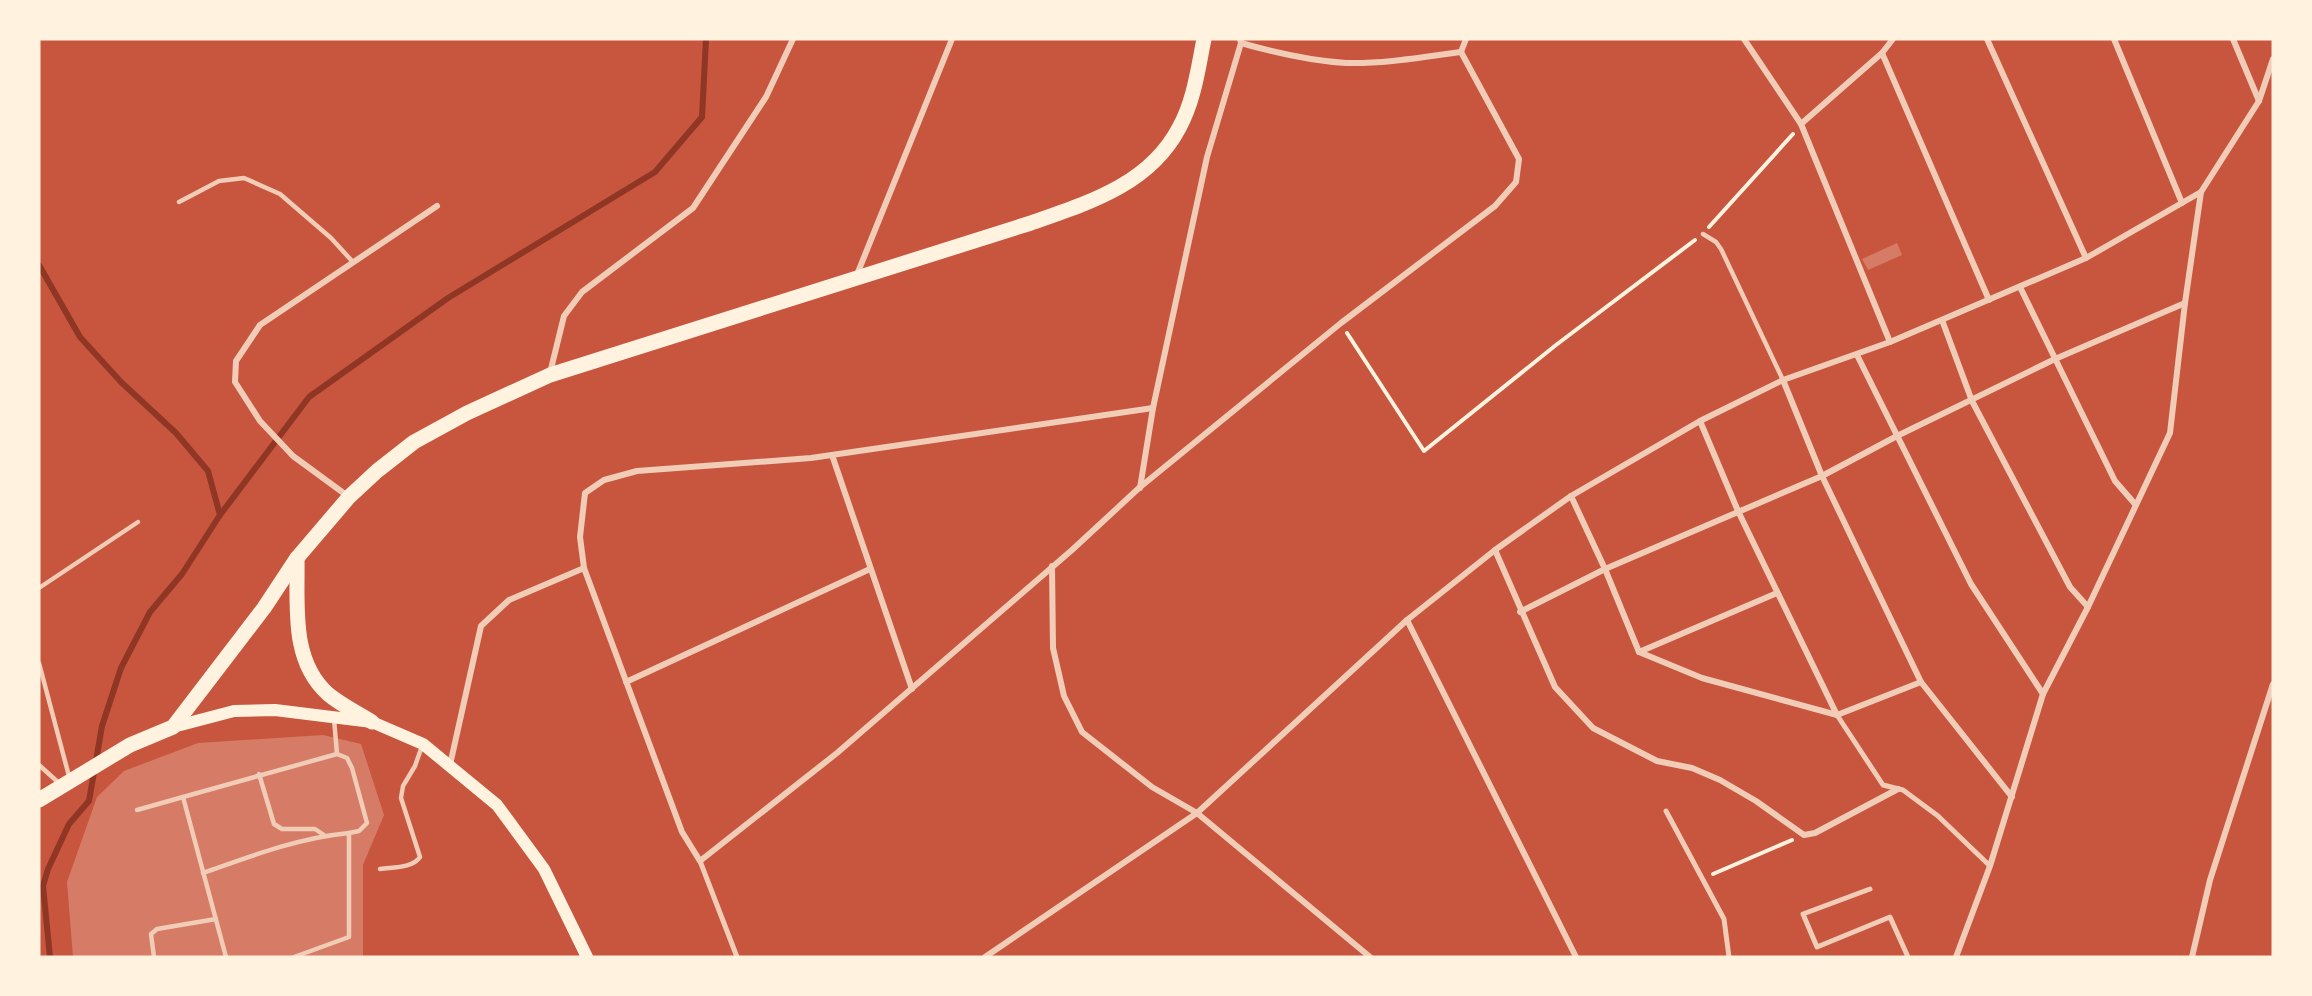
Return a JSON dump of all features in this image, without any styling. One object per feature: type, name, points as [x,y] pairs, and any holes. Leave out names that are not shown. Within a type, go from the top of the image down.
[{"type":"main road","points":[[173,727],[264,608],[297,558],[349,497],[414,442],[467,413],[550,375],[1094,201],[1133,180],[1164,151],[1180,128],[1192,95],[1202,40]]},
{"type":"main road","points":[[297,558],[300,646],[310,674],[329,694],[372,722],[423,744],[497,805],[544,869],[587,957]]},
{"type":"main road","points":[[39,800],[130,745],[173,727],[234,711],[275,710],[372,722]]},
{"type":"street","points":[[550,375],[564,316],[582,292],[693,208],[766,97],[793,39]]},
{"type":"street","points":[[856,278],[952,39]]},
{"type":"street","points":[[700,861],[837,753],[1139,488],[1341,323],[1495,206],[1516,182],[1519,159],[1461,52],[1466,39]]},
{"type":"street","points":[[1744,39],[1801,124],[1890,342]]},
{"type":"street","points":[[1801,124],[1882,53],[1893,39]]},
{"type":"street","points":[[1987,39],[2086,258]]},
{"type":"street","points":[[2114,39],[2182,202]]},
{"type":"street","points":[[2233,39],[2259,101]]},
{"type":"street","points":[[1139,488],[1153,408],[1207,157],[1241,41],[1289,56],[1346,63],[1407,59],[1461,52]]},
{"type":"street","points":[[1882,53],[1989,300]]},
{"type":"street","points":[[1956,957],[1990,867],[2043,694],[2088,607],[2135,504],[2148,484],[2170,433],[2201,192],[2259,101],[2273,59]]},
{"type":"street","points":[[985,957],[1197,813],[1407,620],[1495,550],[1570,496],[1700,421],[1783,380],[1890,342],[2086,258],[2201,192]]},
{"type":"street","points":[[349,497],[293,456],[260,421],[235,382],[236,361],[260,325],[437,206]]},
{"type":"street","points":[[2020,287],[2115,481],[2135,504]]},
{"type":"street","points":[[1520,612],[1605,569],[1822,476],[1897,436],[2055,359],[2185,303]]},
{"type":"street","points":[[1942,320],[1972,400],[2070,587],[2088,607]]},
{"type":"street","points":[[1857,355],[1971,584],[2043,694]]},
{"type":"street","points":[[1783,380],[1822,476],[1921,682],[2012,797]]},
{"type":"street","points":[[737,957],[700,861],[682,832],[584,568],[580,537],[585,493],[604,480],[637,471],[832,455],[1153,408]]},
{"type":"street","points":[[1700,421],[1738,511],[1837,715],[1883,785],[1903,790],[1938,816],[1990,867]]},
{"type":"street","points":[[832,455],[912,689]]},
{"type":"street","points":[[1570,496],[1605,569],[1639,652],[1702,678],[1837,715],[1921,682]]},
{"type":"street","points":[[1495,550],[1520,612],[1556,687],[1593,728],[1657,761],[1692,768],[1720,780],[1756,801],[1804,835],[1815,833],[1898,789]]},
{"type":"street","points":[[1052,566],[1053,648],[1064,696],[1082,732],[1152,787],[1197,813],[1370,957]]},
{"type":"street","points":[[450,765],[480,626],[509,600],[584,568]]},
{"type":"street","points":[[626,682],[870,568]]},
{"type":"street","points":[[1639,652],[1777,593]]},
{"type":"street","points":[[1407,620],[1576,957]]},
{"type":"street","points":[[2192,957],[2210,880],[2273,684]]},
{"type":"street","points":[[1666,810],[1724,919],[1729,957]]},
{"type":"street","points":[[1870,889],[1803,914],[1817,947],[1890,917],[1908,957]]},
{"type":"lane","points":[[179,202],[219,182],[244,178],[279,194],[331,238],[352,261]]},
{"type":"lane","points":[[1703,234],[1716,242],[1721,249],[1783,380]]},
{"type":"lane","points":[[39,588],[138,522]]},
{"type":"lane","points":[[39,663],[66,783]]},
{"type":"lane","points":[[334,719],[337,754]]},
{"type":"lane","points":[[380,869],[411,864],[419,860],[420,857],[400,798],[403,786],[415,766],[423,744]]},
{"type":"lane","points":[[137,810],[337,754],[347,758],[352,768],[367,823],[359,831],[324,835],[284,845],[203,873]]},
{"type":"lane","points":[[39,765],[66,783]]},
{"type":"lane","points":[[259,774],[274,824],[282,829],[315,830],[324,835]]},
{"type":"lane","points":[[183,797],[225,957]]},
{"type":"lane","points":[[294,957],[349,937],[349,833]]},
{"type":"lane","points":[[154,957],[150,934],[157,929],[216,920]]},
{"type":"path","points":[[1341,323],[1424,451],[1556,345],[1703,234],[1801,124]]},
{"type":"path","points":[[1702,879],[1804,835]]},
{"type":"building","points":[[1897,243],[1902,255],[1868,270],[1862,259]]},
{"type":"building","points":[[323,735],[361,744],[384,815],[363,865],[363,957],[73,957],[67,882],[97,797],[124,771],[198,743]]},
{"type":"waterway","points":[[50,957],[43,886],[48,869],[69,824],[89,801],[102,726],[121,668],[150,612],[182,574],[220,515],[309,397],[448,298],[655,172],[702,117],[706,39]]},
{"type":"waterway","points":[[39,265],[80,337],[121,382],[176,433],[208,471],[220,515]]}]
